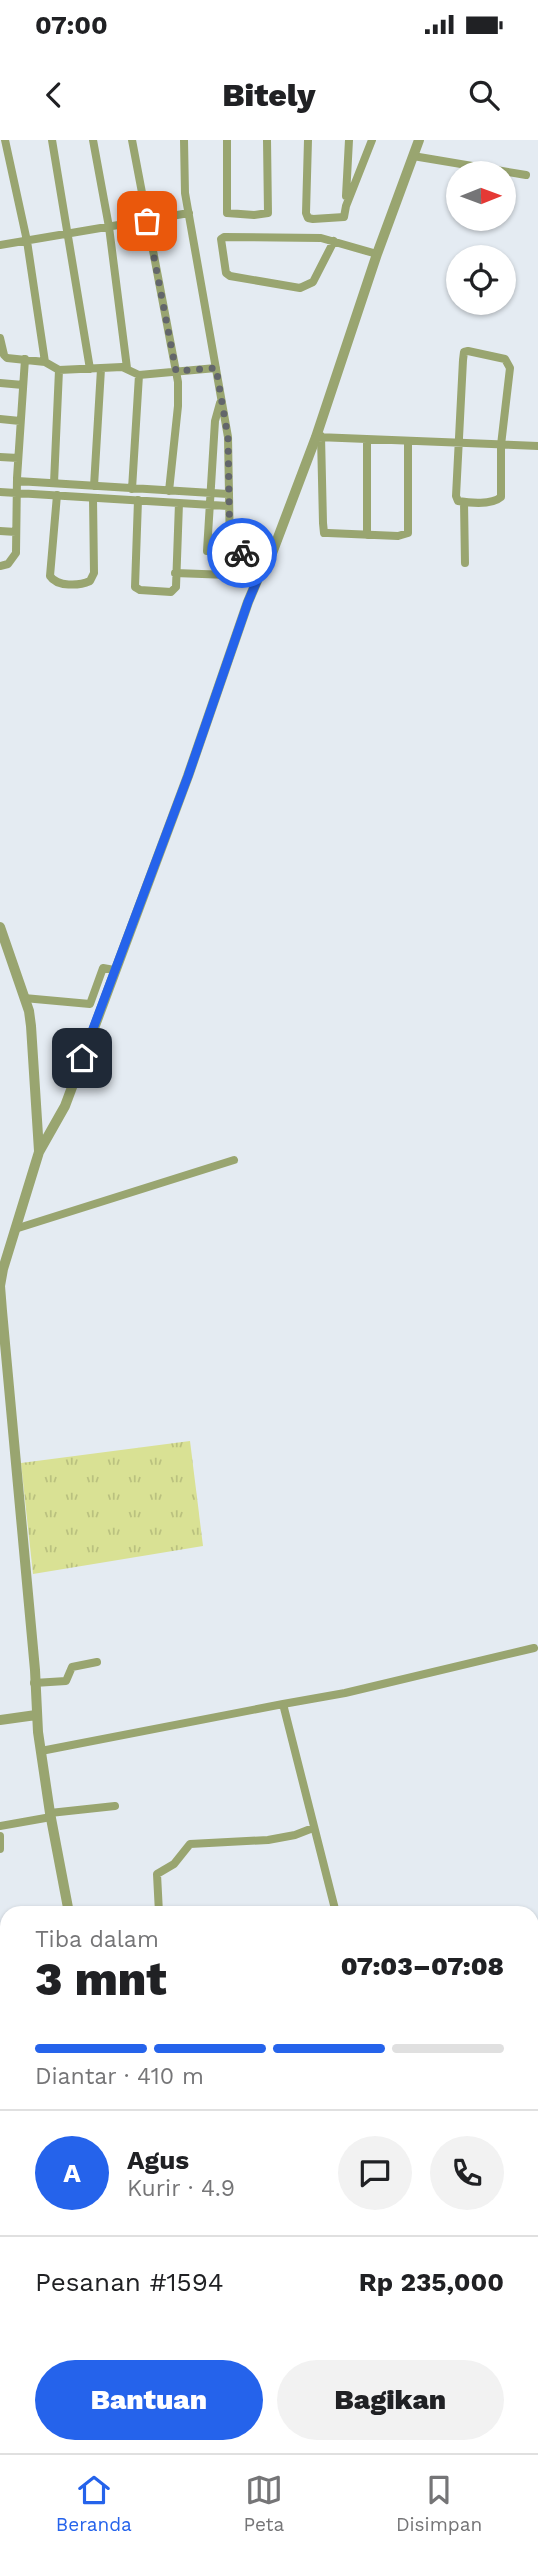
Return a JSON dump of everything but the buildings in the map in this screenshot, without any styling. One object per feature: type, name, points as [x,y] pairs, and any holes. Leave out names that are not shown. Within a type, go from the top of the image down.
[{"type":"street","points":[[5,140],[27,241],[44,362]]},
{"type":"street","points":[[52,140],[90,369]]},
{"type":"street","points":[[93,140],[109,228],[127,368]]},
{"type":"street","points":[[132,140],[176,371],[178,406],[169,491]]},
{"type":"street","points":[[181,140],[185,193],[228,437],[230,552]]},
{"type":"street","points":[[227,140],[227,213],[254,215],[268,213],[267,140]]},
{"type":"street","points":[[308,140],[306,216],[313,219],[341,218],[345,215],[349,140]]},
{"type":"street","points":[[346,206],[372,140]]},
{"type":"street","points":[[68,1906],[50,1815],[36,1711],[0,1286],[3,1269],[39,1152],[65,1106],[259,576],[271,556],[318,437],[377,254],[419,140]]},
{"type":"street","points":[[413,156],[526,175]]},
{"type":"street","points":[[0,245],[189,213]]},
{"type":"street","points":[[334,241],[313,282],[300,288],[230,276],[226,273],[220,247],[224,237],[321,238],[334,241],[377,254]]},
{"type":"street","points":[[0,338],[7,358],[44,362],[59,370],[127,368],[139,375],[216,368]]},
{"type":"street","points":[[468,351],[508,361],[510,368],[501,445],[501,497],[495,501],[458,501],[458,444],[463,354],[468,351]]},
{"type":"street","points":[[0,566],[8,564],[16,552],[16,493],[25,359]]},
{"type":"street","points":[[94,486],[101,369]]},
{"type":"street","points":[[54,484],[59,370]]},
{"type":"street","points":[[132,489],[139,375]]},
{"type":"street","points":[[0,383],[23,384]]},
{"type":"street","points":[[220,402],[215,421],[207,551],[271,556]]},
{"type":"street","points":[[0,419],[20,421]]},
{"type":"street","points":[[318,437],[538,446]]},
{"type":"street","points":[[318,437],[324,533],[398,536],[408,533],[408,442]]},
{"type":"street","points":[[367,440],[367,535]]},
{"type":"street","points":[[0,457],[18,458]]},
{"type":"street","points":[[17,481],[228,494]]},
{"type":"street","points":[[0,492],[228,506]]},
{"type":"street","points":[[57,495],[50,576],[53,582],[58,584],[85,584],[90,582],[94,573],[93,498]]},
{"type":"street","points":[[138,500],[135,587],[140,590],[171,592],[176,587],[178,503]]},
{"type":"street","points":[[464,502],[465,563]]},
{"type":"street","points":[[0,531],[16,532]]},
{"type":"street","points":[[176,573],[259,576]]},
{"type":"street","points":[[0,927],[32,1026],[39,1152]]},
{"type":"street","points":[[24,998],[90,1004],[103,968],[114,970]]},
{"type":"street","points":[[15,1229],[234,1160]]},
{"type":"street","points":[[41,1751],[345,1693],[534,1648]]},
{"type":"street","points":[[35,1685],[66,1681],[72,1667],[97,1662]]},
{"type":"street","points":[[283,1704],[334,1906]]},
{"type":"street","points":[[0,1720],[36,1711]]},
{"type":"street","points":[[0,1826],[50,1815],[115,1807]]},
{"type":"street","points":[[159,1906],[157,1874],[174,1864],[190,1844],[261,1841],[295,1835],[313,1828]]},
{"type":"street","points":[[0,1836],[0,1849]]},
{"type":"green space","points":[[190,1441],[203,1546],[33,1574],[21,1463]]},
{"type":"way so far","points":[[147,221],[176,371],[216,368],[228,437],[230,552],[242,553]]},
{"type":"route","points":[[82,1058],[188,776],[248,602],[271,556],[242,553]]}]
